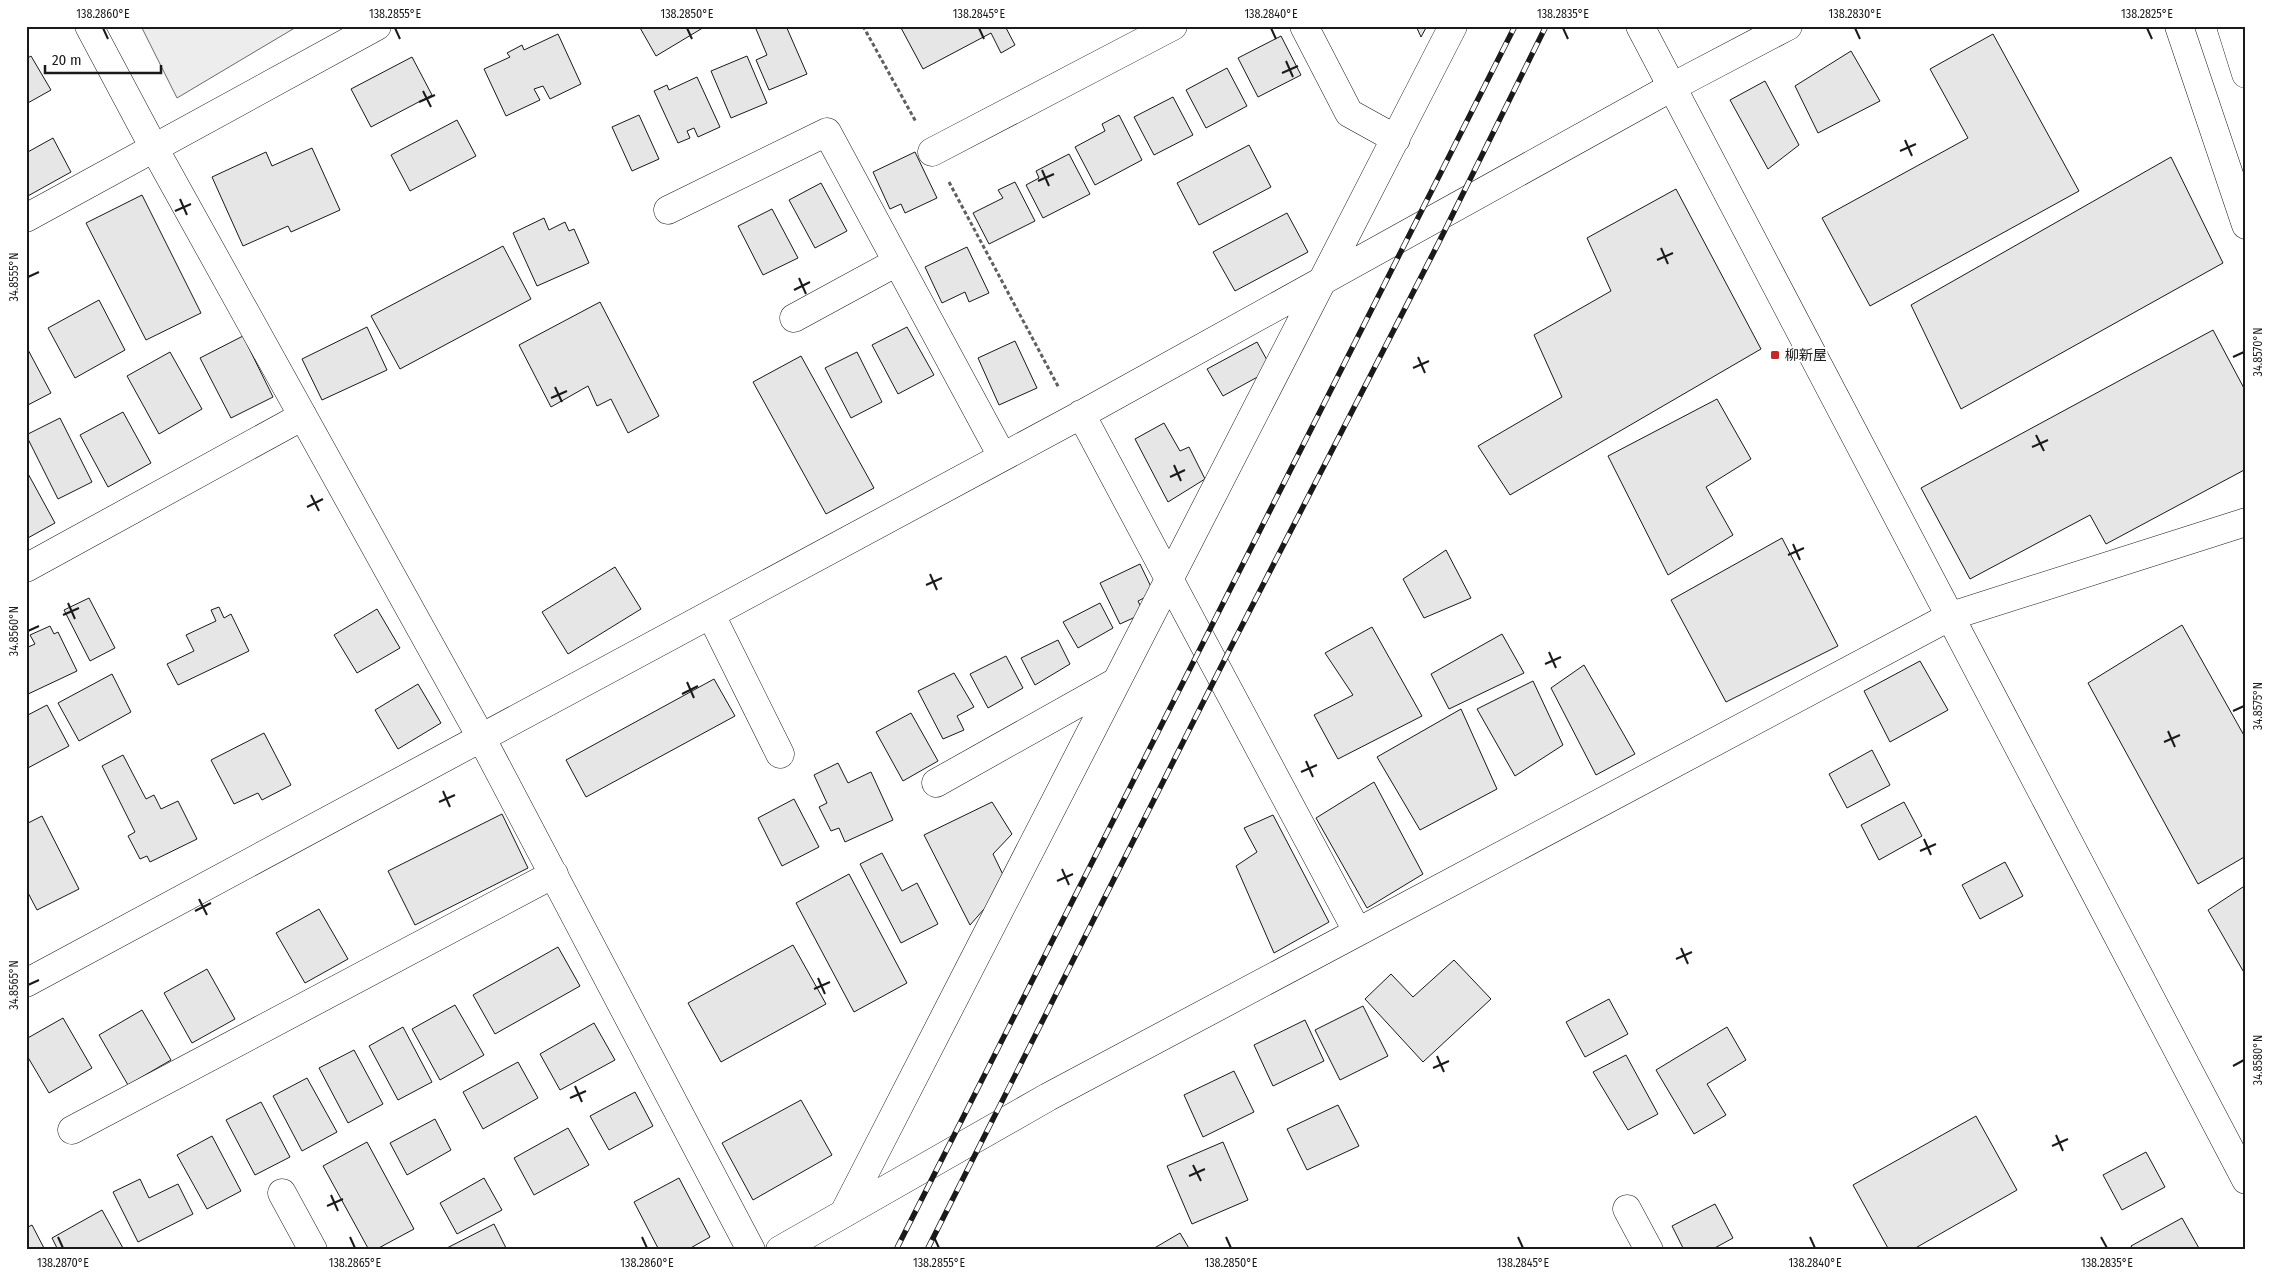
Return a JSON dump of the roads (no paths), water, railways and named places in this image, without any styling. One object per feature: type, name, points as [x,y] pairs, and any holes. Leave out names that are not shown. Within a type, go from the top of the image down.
[{"type":"main road","points":[[89,26],[154,148],[482,739],[751,1250]]},
{"type":"main road","points":[[26,218],[377,26]]},
{"type":"main road","points":[[932,152],[1173,26]]},
{"type":"main road","points":[[1304,26],[1349,113],[1396,139]]},
{"type":"main road","points":[[844,1213],[1453,26]]},
{"type":"main road","points":[[1640,26],[2246,1180]]},
{"type":"main road","points":[[26,983],[482,739],[1078,416],[1325,277],[1672,87],[1788,26]]},
{"type":"main road","points":[[2179,26],[2246,225]]},
{"type":"main road","points":[[2231,26],[2246,74]]},
{"type":"main road","points":[[668,210],[827,132],[1002,456]]},
{"type":"main road","points":[[794,318],[897,262]]},
{"type":"main road","points":[[26,568],[303,416]]},
{"type":"main road","points":[[1078,416],[1169,580],[1357,932]]},
{"type":"main road","points":[[780,1250],[1048,1097],[1951,616],[2246,522]]},
{"type":"main road","points":[[711,615],[780,754]]},
{"type":"main road","points":[[936,783],[1116,682]]},
{"type":"main road","points":[[72,1130],[554,874]]},
{"type":"main road","points":[[282,1192],[313,1250]]},
{"type":"main road","points":[[1627,1209],[1649,1250]]},
{"type":"railway","points":[[896,1250],[1515,26]]},
{"type":"railway","points":[[927,1250],[1230,649],[1439,242],[1546,26]]},
{"type":"place","name":"柳新屋","points":[[1775,355]]}]
